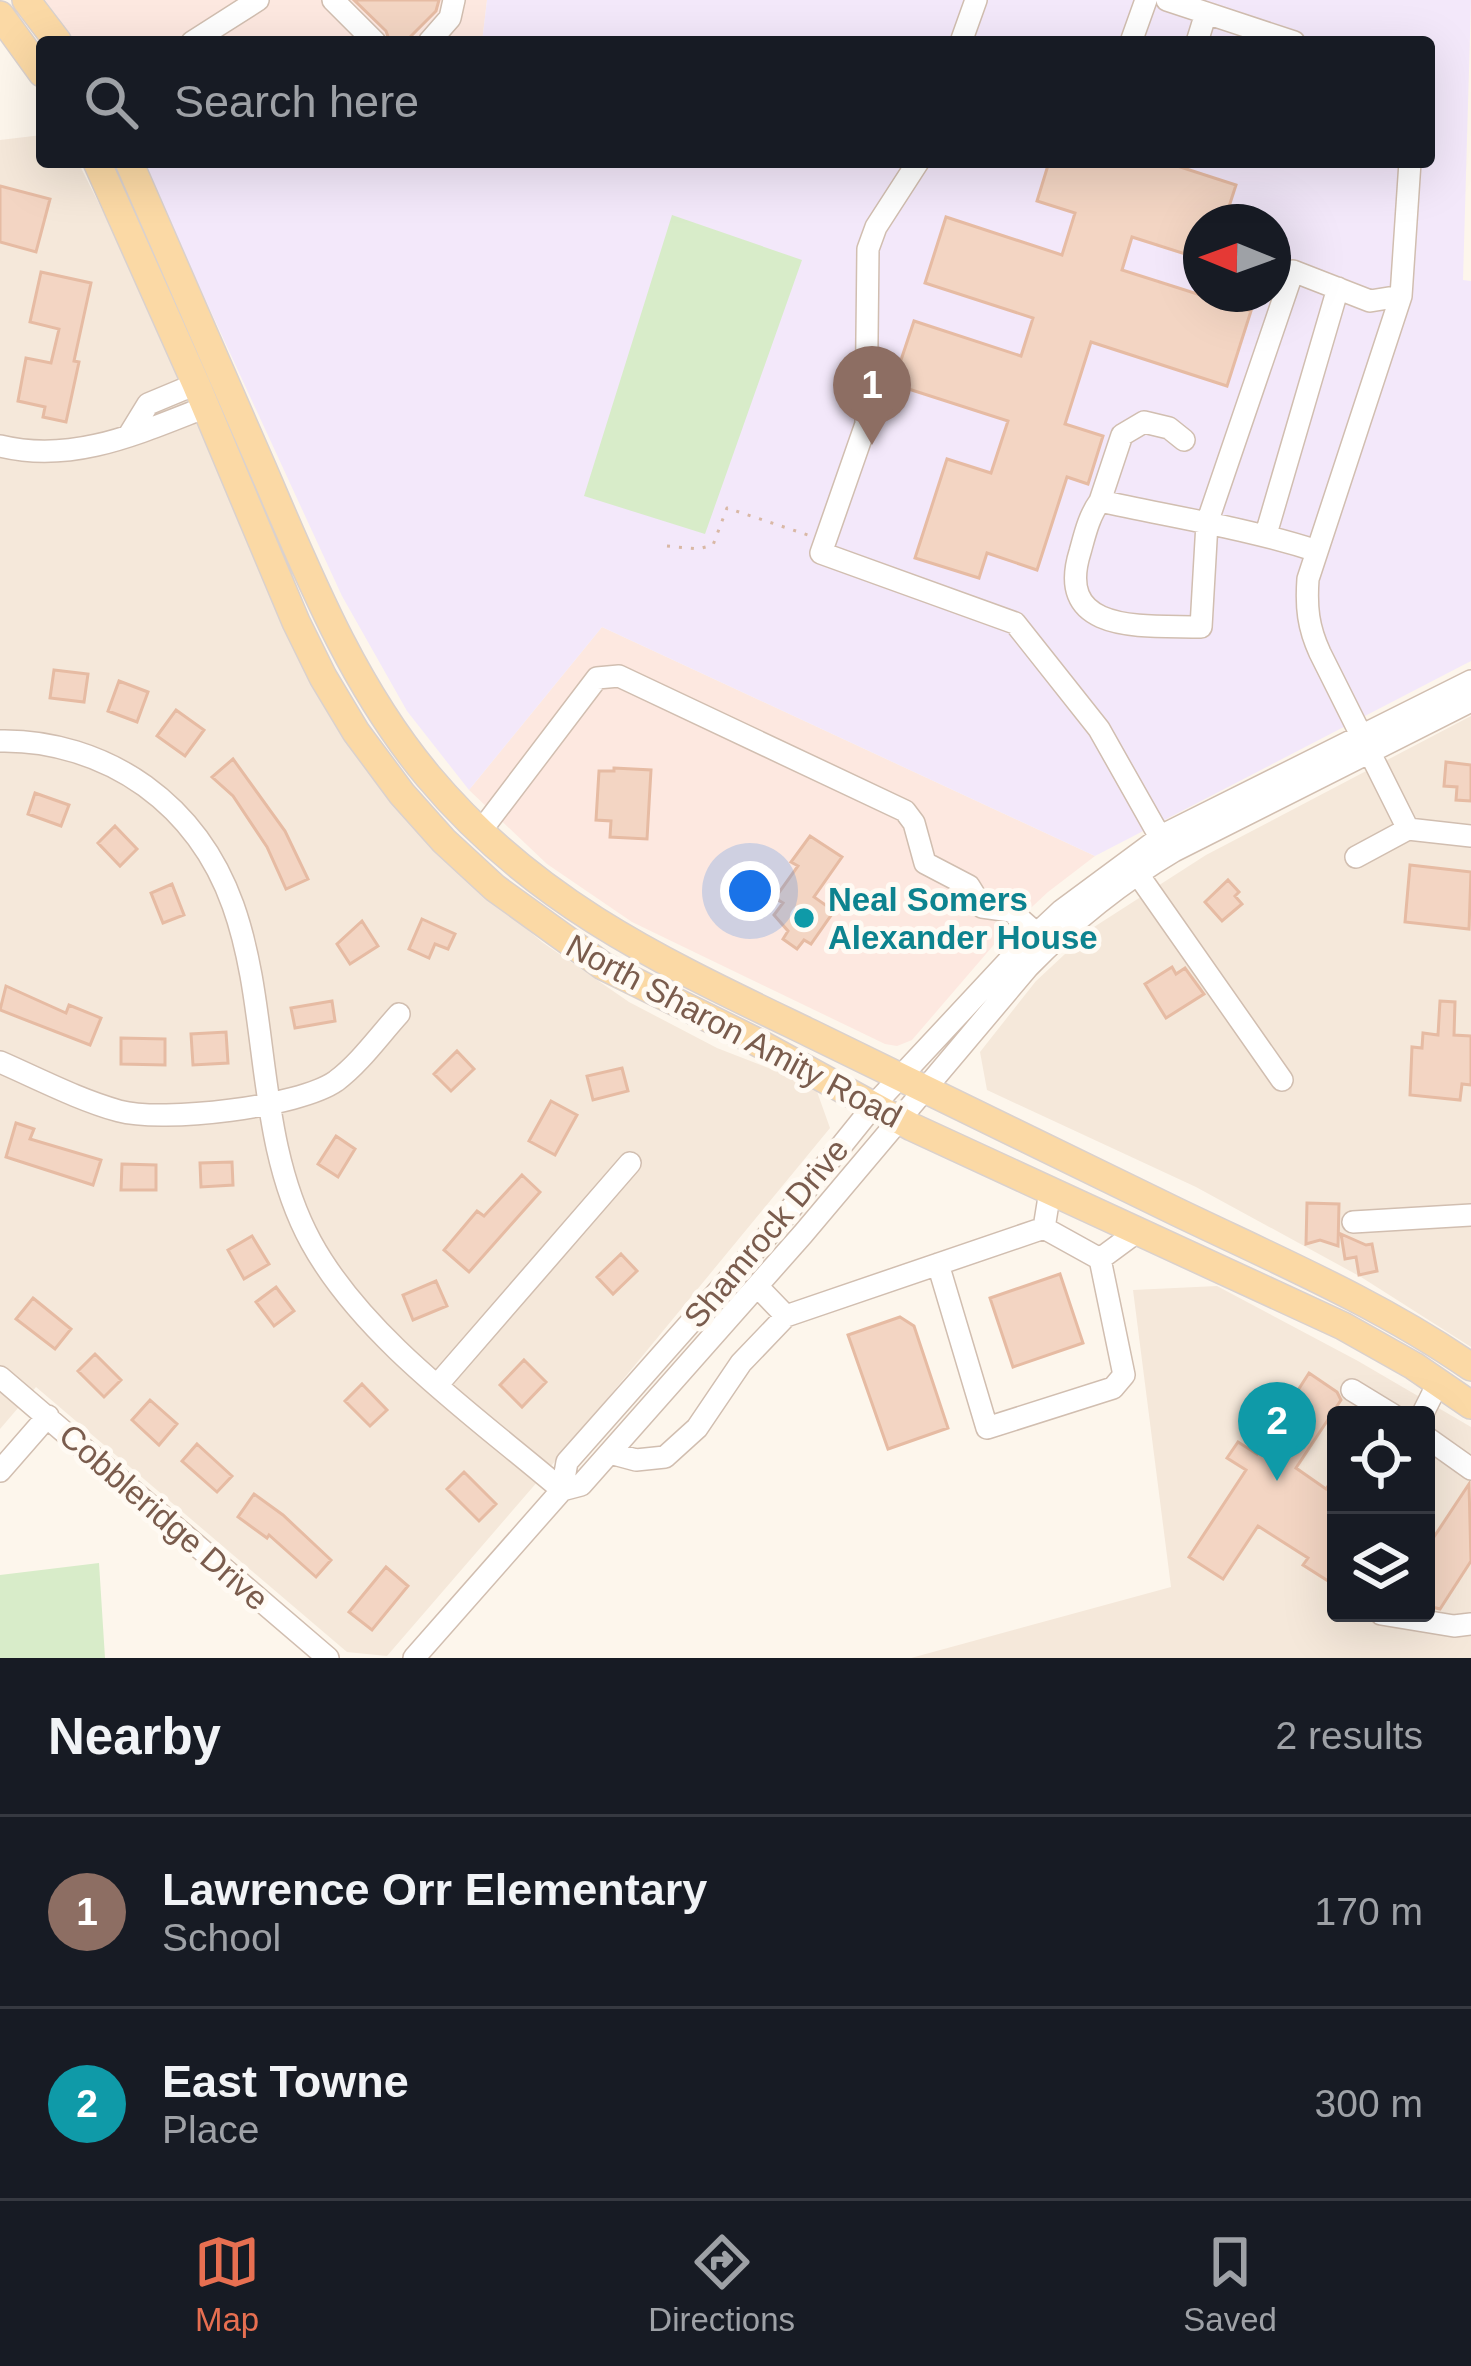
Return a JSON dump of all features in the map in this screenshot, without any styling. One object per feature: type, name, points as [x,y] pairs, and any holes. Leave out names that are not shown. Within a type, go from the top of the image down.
[{"type":"main road","points":[[26,0],[53,36]]},
{"type":"main road","points":[[0,15],[36,65]]},
{"type":"main road","name":"North Sharon Amity Road","points":[[100,168],[323,677],[356,732],[444,841],[524,912],[603,966],[901,1120],[1343,1326],[1471,1405]]},
{"type":"main road","name":"North Sharon Amity Road","points":[[132,168],[342,644],[382,714],[426,774],[480,832],[544,887],[619,938],[1357,1298],[1471,1367]]},
{"type":"main road","points":[[201,395],[211,394],[226,414],[259,489],[285,520]]},
{"type":"street","points":[[333,0],[369,36]]},
{"type":"street","points":[[434,36],[450,18],[454,0]]},
{"type":"street","points":[[965,36],[976,0]]},
{"type":"street","points":[[1133,36],[1146,0]]},
{"type":"street","points":[[1167,0],[1276,36]]},
{"type":"street","points":[[201,36],[254,1]]},
{"type":"street","points":[[1199,36],[1206,13]]},
{"type":"street","points":[[914,168],[876,227],[868,249],[866,424],[820,553],[1015,622],[1099,729],[1160,837]]},
{"type":"street","points":[[1408,829],[1310,630],[1306,606],[1308,579],[1401,296],[1410,168]]},
{"type":"street","points":[[1184,440],[1168,428],[1144,422],[1122,435],[1075,569],[1079,600],[1101,619],[1201,627],[1207,523],[1293,271],[1370,301],[1401,296]]},
{"type":"street","points":[[1266,534],[1338,288]]},
{"type":"street","points":[[0,446],[54,452],[94,448],[129,435],[148,404],[201,395]]},
{"type":"street","points":[[1100,501],[1266,534],[1317,551]]},
{"type":"street","points":[[480,832],[597,678],[619,676],[905,811],[914,823],[925,863],[969,886],[982,908],[1011,911],[1043,939]]},
{"type":"street","name":"Shamrock Drive","points":[[562,1490],[581,1485],[757,1286],[925,1091],[1043,939],[1137,873],[1471,681]]},
{"type":"street","name":"Shamrock Drive","points":[[415,1658],[562,1490],[567,1462],[784,1217],[874,1104],[1043,939],[1160,837],[1471,701]]},
{"type":"street","points":[[0,741],[52,745],[104,762],[165,801],[201,841],[221,871],[246,939],[279,1161],[292,1201],[328,1271],[380,1333],[562,1490]]},
{"type":"street","points":[[1357,856],[1408,829],[1471,836]]},
{"type":"street","points":[[1137,873],[1282,1081]]},
{"type":"street","points":[[0,1062],[104,1106],[163,1116],[302,1096],[331,1084],[399,1014]]},
{"type":"street","points":[[439,1384],[630,1163]]},
{"type":"street","points":[[1044,1228],[1050,1191]]},
{"type":"street","points":[[1353,1222],[1471,1215]]},
{"type":"street","points":[[610,1453],[635,1460],[665,1457],[697,1428],[741,1363],[786,1316],[1044,1228],[1100,1258]]},
{"type":"street","points":[[1100,1258],[1138,1231]]},
{"type":"street","points":[[938,1264],[988,1428],[1113,1388],[1124,1375],[1100,1258]]},
{"type":"street","points":[[757,1286],[786,1316]]},
{"type":"street","name":"Cobbleridge Drive","points":[[0,1377],[328,1658]]},
{"type":"street","points":[[1426,1406],[1438,1383]]},
{"type":"street","points":[[1352,1390],[1378,1406]]},
{"type":"street","points":[[0,1471],[48,1416]]},
{"type":"street","points":[[1435,1445],[1471,1469]]},
{"type":"street","points":[[1430,1622],[1471,1624]]},
{"type":"path","points":[[667,546],[698,549],[713,545],[727,508],[815,537]]},
{"type":"shaded area","points":[[45,0],[487,0],[483,36],[72,36]]},
{"type":"shaded area","points":[[487,0],[1471,0],[1463,280],[1471,281],[1471,661],[1095,856],[602,627],[469,790],[407,711],[342,596],[145,168],[1435,168],[1435,36],[483,36]]},
{"type":"shaded area","points":[[36,136],[36,168],[81,168],[153,311],[316,677],[484,893],[542,942],[629,1002],[717,1048],[815,1086],[830,1128],[570,1444],[387,1656],[347,1652],[36,1387],[0,1429],[0,140]]},
{"type":"shaded area","points":[[602,627],[1095,856],[1004,933],[912,1040],[897,1046],[885,1044],[632,922],[547,864],[469,790]]},
{"type":"shaded area","points":[[1471,716],[1471,1347],[1361,1277],[1196,1187],[987,1090],[980,1052],[1036,981],[1094,927],[1206,855]]},
{"type":"shaded area","points":[[1217,1286],[1358,1361],[1471,1427],[1471,1658],[911,1658],[1171,1587],[1133,1290]]},
{"type":"green space","points":[[672,215],[802,260],[705,534],[584,496]]},
{"type":"green space","points":[[99,1563],[105,1658],[0,1658],[0,1575]]},
{"type":"building","points":[[354,0],[439,0],[436,11],[411,36],[388,36]]},
{"type":"building","points":[[1047,168],[1184,168],[1236,185],[1230,204],[1183,204],[1183,253],[1132,237],[1122,270],[1183,289],[1183,312],[1251,312],[1227,386],[1091,342],[1065,424],[1103,436],[1088,484],[1067,477],[1037,570],[987,553],[979,578],[915,558],[947,459],[991,473],[1008,421],[893,384],[914,321],[1021,356],[1033,318],[925,283],[946,217],[1062,255],[1075,213],[1037,201]]},
{"type":"building","points":[[0,186],[50,199],[36,252],[0,242]]},
{"type":"building","points":[[41,272],[91,283],[66,422],[43,417],[45,407],[18,401],[26,358],[51,363],[59,329],[30,322]]},
{"type":"building","points":[[54,670],[88,674],[84,702],[50,698]]},
{"type":"building","points":[[119,681],[148,692],[137,722],[108,711]]},
{"type":"building","points":[[176,710],[204,730],[185,756],[157,736]]},
{"type":"building","points":[[233,759],[285,831],[308,879],[286,889],[267,847],[233,796],[212,777]]},
{"type":"building","points":[[1446,762],[1471,765],[1471,801],[1456,800],[1457,787],[1444,786]]},
{"type":"building","points":[[651,770],[647,839],[610,837],[611,821],[596,820],[599,771]]},
{"type":"building","points":[[35,793],[69,805],[61,826],[28,814]]},
{"type":"building","points":[[115,826],[137,849],[120,866],[98,843]]},
{"type":"building","points":[[810,836],[842,857],[814,897],[834,911],[811,944],[804,940],[797,949],[783,939],[788,931],[774,915],[783,903],[775,898],[798,866],[791,862]]},
{"type":"building","points":[[1410,865],[1471,872],[1469,929],[1405,922]]},
{"type":"building","points":[[1228,880],[1242,904],[1222,921],[1205,902]]},
{"type":"building","points":[[172,884],[184,915],[163,923],[151,893]]},
{"type":"building","points":[[422,919],[455,934],[448,949],[435,944],[429,958],[409,949]]},
{"type":"building","points":[[362,921],[378,946],[350,964],[337,944]]},
{"type":"building","points":[[1172,967],[1176,974],[1185,968],[1204,994],[1166,1018],[1145,984]]},
{"type":"building","points":[[6,986],[66,1013],[69,1005],[101,1018],[90,1045],[0,1010]]},
{"type":"building","points":[[332,1001],[335,1021],[295,1028],[291,1008]]},
{"type":"building","points":[[1440,1001],[1455,1002],[1454,1035],[1471,1036],[1471,1085],[1462,1084],[1460,1100],[1410,1095],[1412,1047],[1422,1048],[1423,1033],[1438,1035]]},
{"type":"building","points":[[226,1032],[228,1063],[193,1065],[191,1034]]},
{"type":"building","points":[[121,1038],[165,1039],[165,1065],[121,1064]]},
{"type":"building","points":[[457,1051],[474,1069],[451,1091],[434,1074]]},
{"type":"building","points":[[622,1068],[628,1091],[593,1100],[587,1076]]},
{"type":"building","points":[[551,1101],[577,1115],[555,1155],[529,1141]]},
{"type":"building","points":[[16,1123],[34,1129],[30,1139],[101,1160],[93,1185],[6,1157]]},
{"type":"building","points":[[336,1136],[355,1149],[338,1177],[318,1164]]},
{"type":"building","points":[[232,1162],[233,1185],[201,1187],[200,1163]]},
{"type":"building","points":[[122,1164],[156,1165],[156,1190],[121,1190]]},
{"type":"building","points":[[522,1175],[540,1192],[469,1272],[444,1250],[477,1211],[484,1216]]},
{"type":"building","points":[[1307,1203],[1339,1204],[1338,1246],[1320,1240],[1306,1244]]},
{"type":"building","points":[[1341,1234],[1372,1244],[1377,1271],[1359,1275],[1356,1257],[1345,1259]]},
{"type":"building","points":[[252,1236],[269,1264],[244,1279],[228,1250]]},
{"type":"building","points":[[621,1254],[637,1271],[613,1294],[597,1277]]},
{"type":"building","points":[[1060,1274],[1083,1343],[1013,1367],[990,1298]]},
{"type":"building","points":[[436,1281],[447,1306],[413,1320],[403,1295]]},
{"type":"building","points":[[276,1287],[294,1311],[274,1326],[256,1302]]},
{"type":"building","points":[[33,1298],[71,1329],[55,1349],[16,1319]]},
{"type":"building","points":[[900,1317],[914,1326],[948,1428],[888,1449],[848,1335]]},
{"type":"building","points":[[95,1354],[121,1380],[104,1397],[78,1371]]},
{"type":"building","points":[[524,1360],[546,1382],[522,1407],[500,1385]]},
{"type":"building","points":[[1309,1373],[1337,1392],[1341,1400],[1337,1406],[1327,1406],[1327,1421],[1296,1468],[1327,1488],[1327,1580],[1303,1565],[1308,1558],[1258,1526],[1223,1579],[1189,1557],[1246,1470],[1227,1458],[1238,1442],[1257,1454]]},
{"type":"building","points":[[362,1384],[387,1410],[370,1426],[345,1401]]},
{"type":"building","points":[[150,1400],[177,1424],[159,1445],[132,1420]]},
{"type":"building","points":[[197,1444],[232,1476],[217,1492],[182,1461]]},
{"type":"building","points":[[464,1472],[496,1504],[479,1521],[447,1489]]},
{"type":"building","points":[[1469,1484],[1471,1561],[1440,1609],[1435,1608],[1435,1535]]},
{"type":"building","points":[[254,1494],[331,1560],[316,1577],[269,1535],[238,1517]]},
{"type":"building","points":[[386,1567],[408,1586],[372,1630],[349,1612]]},
{"type":"place","name":"Lawrence Orr Elementary","points":[[872,445]]},
{"type":"place","name":"Neal Somers Alexander House","points":[[804,918]]},
{"type":"place","name":"East Towne","points":[[1277,1481]]}]
